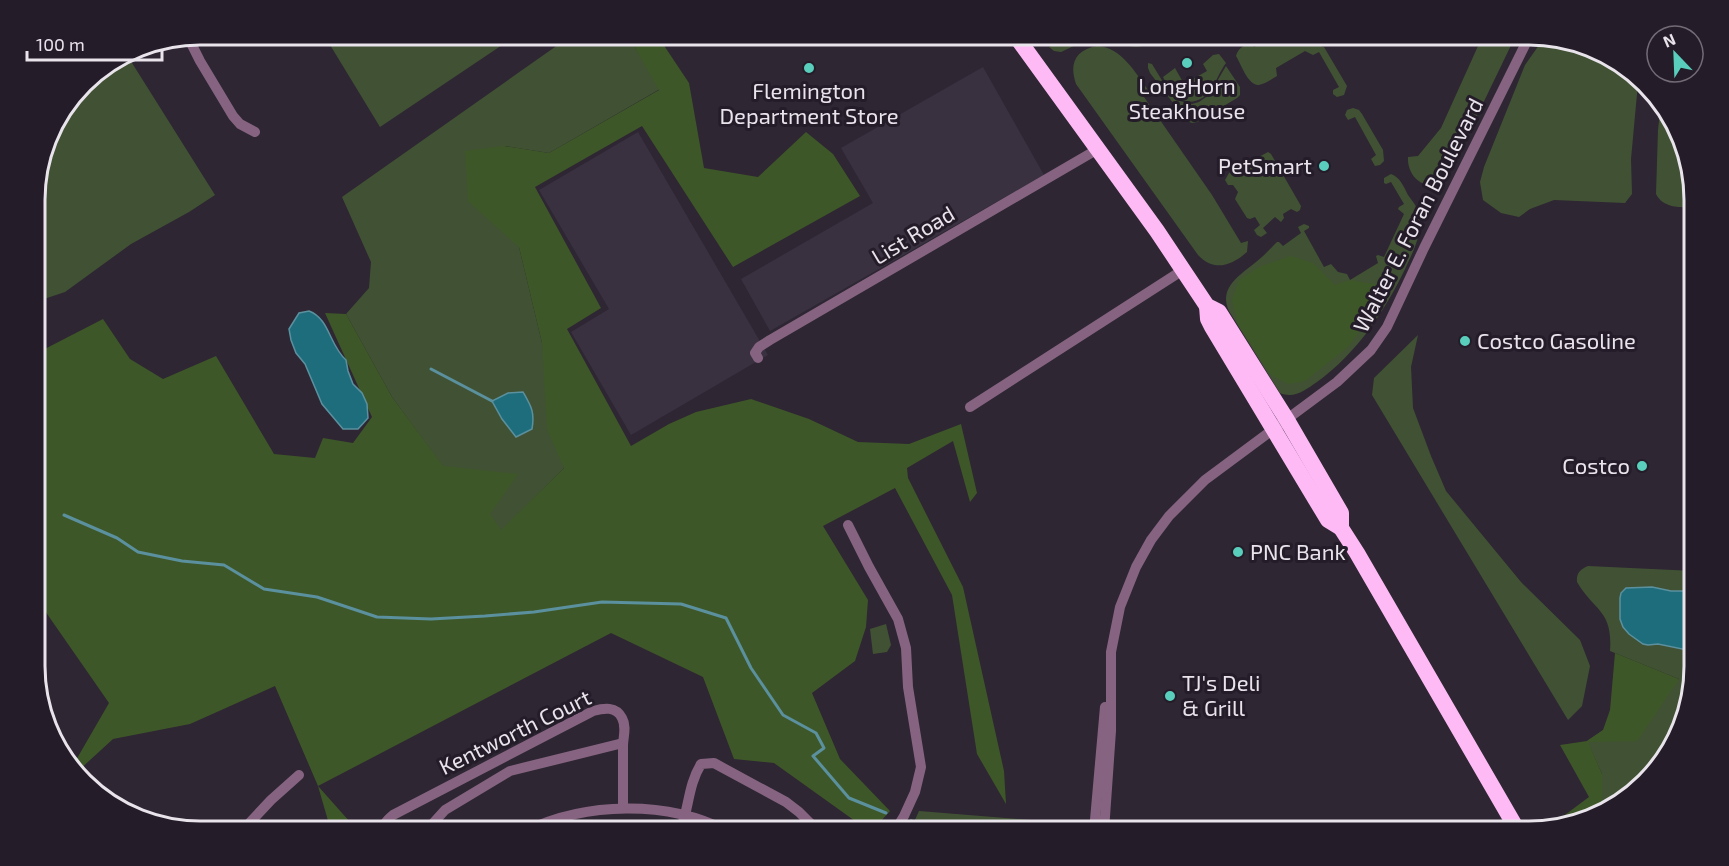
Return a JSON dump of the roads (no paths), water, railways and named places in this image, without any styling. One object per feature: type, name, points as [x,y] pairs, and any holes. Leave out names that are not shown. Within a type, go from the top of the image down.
[{"type":"highway","points":[[1023,45],[1207,306],[1220,312],[1281,425],[1341,513],[1341,528],[1512,821]]},
{"type":"street","points":[[192,45],[233,116],[240,124],[255,132]]},
{"type":"street","name":"Walter E. Foran Boulevard","points":[[1095,821],[1111,652],[1120,607],[1136,567],[1151,540],[1176,509],[1205,480],[1337,382],[1371,350],[1387,327],[1525,45]]},
{"type":"street","name":"List Road","points":[[758,358],[755,353],[759,347],[770,340],[1098,149]]},
{"type":"street","points":[[970,407],[1183,270]]},
{"type":"street","points":[[848,525],[898,619],[906,648],[908,687],[921,767],[915,792],[901,821]]},
{"type":"street","name":"Walter E. Foran Boulevard","points":[[1105,821],[1111,731],[1110,670]]},
{"type":"street","name":"Kentworth Court","points":[[387,821],[393,815],[593,711],[602,709],[612,709],[618,712],[625,729],[623,808]]},
{"type":"street","points":[[435,821],[445,810],[510,771],[623,742]]},
{"type":"street","points":[[685,821],[694,776],[701,765],[714,763],[792,806],[808,821]]},
{"type":"street","points":[[251,821],[299,775]]},
{"type":"street","points":[[552,821],[584,812],[623,808],[673,812],[702,821]]},
{"type":"water","points":[[309,311],[316,315],[325,326],[340,354],[346,360],[353,384],[362,393],[367,404],[368,418],[358,429],[343,429],[322,404],[305,364],[296,353],[289,329],[299,313]]},
{"type":"water","points":[[523,392],[532,409],[532,429],[516,437],[492,401],[508,393]]},
{"type":"water","points":[[1652,587],[1684,591],[1684,649],[1658,644],[1643,644],[1629,634],[1620,619],[1620,598],[1626,588]]},
{"type":"waterway","points":[[431,369],[492,401]]},
{"type":"waterway","points":[[64,515],[117,538],[138,552],[182,561],[224,565],[264,589],[317,597],[377,617],[431,619],[485,616],[534,612],[602,602],[681,604],[726,618],[751,668],[783,715],[816,733],[824,748],[813,756],[849,798],[886,813]]},
{"type":"place","name":"LongHorn Steakhouse","points":[[1187,63]]},
{"type":"place","name":"Flemington Department Store","points":[[809,68]]},
{"type":"place","name":"PetSmart","points":[[1324,166]]},
{"type":"place","name":"Costco Gasoline","points":[[1465,341]]},
{"type":"place","name":"Costco","points":[[1642,466]]},
{"type":"place","name":"PNC Bank","points":[[1238,552]]},
{"type":"place","name":"TJ's Deli & Grill","points":[[1170,696]]}]
